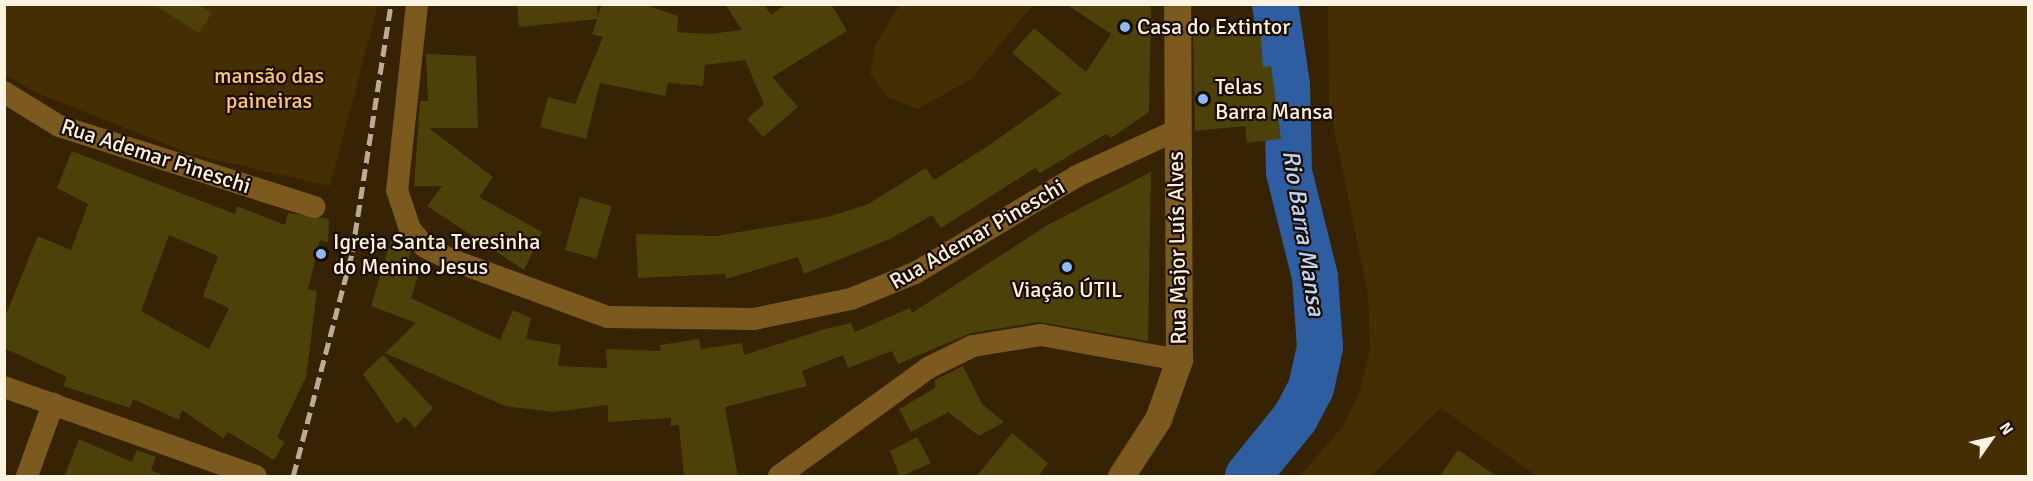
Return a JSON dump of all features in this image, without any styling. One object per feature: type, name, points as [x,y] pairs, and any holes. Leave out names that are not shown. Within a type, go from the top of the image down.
[{"type":"street","name":"Rua Ademar Pineschi","points":[[417,4],[397,190],[400,212],[425,247],[532,293],[608,316],[754,319],[883,288],[1077,176],[1175,131]]},
{"type":"street","name":"Rua Major Luís Alves","points":[[1121,477],[1158,419],[1179,360],[1182,306],[1175,131],[1178,4]]},
{"type":"street","name":"Rua Ademar Pineschi","points":[[4,92],[58,126],[314,207]]},
{"type":"street","points":[[779,477],[928,368],[973,346],[1041,334],[1179,360]]},
{"type":"street","points":[[4,387],[256,477]]},
{"type":"street","points":[[27,477],[53,404]]},
{"type":"green space","name":"mansão das paineiras","points":[[4,5],[378,5],[330,186],[191,154],[34,92],[5,74]]},
{"type":"green space","points":[[900,5],[1033,5],[971,79],[918,109],[887,97],[870,73],[876,43]]},
{"type":"green space","points":[[1328,5],[2028,5],[2028,476],[1537,476],[1441,408],[1371,476],[1300,476],[1343,426],[1360,390],[1370,349],[1368,294],[1329,105]]},
{"type":"building","points":[[153,4],[199,4],[212,13],[199,33]]},
{"type":"building","points":[[517,4],[597,4],[597,18],[602,4],[643,4],[678,16],[677,32],[709,34],[742,30],[725,4],[764,4],[771,15],[786,4],[831,4],[847,31],[772,77],[798,107],[763,137],[747,119],[764,104],[745,60],[705,65],[703,86],[668,83],[665,96],[600,83],[586,139],[540,127],[548,97],[575,104],[603,37],[592,34],[597,19],[519,27]]},
{"type":"building","points":[[1066,4],[1151,4],[1149,112],[1111,138],[1106,134],[1040,173],[1035,168],[941,228],[932,215],[890,239],[804,274],[798,257],[726,279],[725,274],[638,278],[636,234],[716,236],[828,217],[868,204],[926,168],[934,180],[991,144],[1061,94],[1012,53],[1034,28],[1086,72],[1111,34]]},
{"type":"building","points":[[1260,24],[1263,67],[1271,66],[1281,139],[1247,143],[1245,126],[1195,131],[1193,29]]},
{"type":"building","points":[[426,54],[476,56],[478,128],[429,128],[493,177],[479,197],[542,232],[524,270],[427,206],[442,186],[414,186],[420,101],[428,101]]},
{"type":"building","points":[[72,151],[235,214],[237,206],[285,225],[288,213],[329,219],[328,242],[320,240],[308,289],[317,291],[306,377],[277,437],[285,442],[274,460],[228,432],[223,438],[182,410],[179,420],[133,399],[130,408],[63,386],[67,377],[4,348],[4,319],[38,236],[71,250],[88,204],[57,188]],"holes":[[[169,235],[218,256],[203,296],[229,308],[209,349],[141,311]]]},
{"type":"building","points":[[1151,172],[1148,341],[1039,322],[971,333],[898,364],[892,351],[848,368],[843,355],[802,371],[807,386],[725,407],[738,477],[684,477],[679,425],[671,426],[671,418],[608,422],[608,405],[553,412],[505,406],[385,353],[416,323],[371,306],[391,240],[405,244],[411,251],[406,268],[419,273],[411,298],[500,340],[513,310],[531,318],[526,339],[561,345],[558,366],[607,368],[606,349],[661,351],[660,345],[699,339],[701,349],[742,343],[744,355],[825,329],[851,323],[855,332],[910,308],[912,313],[1049,224]]},
{"type":"building","points":[[580,197],[612,206],[597,259],[565,250]]},
{"type":"building","points":[[383,355],[433,408],[415,428],[405,417],[397,424],[363,374]]},
{"type":"building","points":[[963,366],[982,404],[1004,422],[979,436],[948,412],[911,432],[899,409],[935,388],[935,380]]},
{"type":"building","points":[[1012,433],[1048,463],[1038,477],[976,477]]},
{"type":"building","points":[[917,437],[931,463],[900,477],[890,451]]},
{"type":"building","points":[[79,439],[132,462],[137,450],[156,457],[151,470],[167,477],[64,477]]},
{"type":"building","points":[[1458,450],[1498,477],[1439,477]]},
{"type":"waterway","name":"Rio Barra Mansa","points":[[1248,476],[1295,418],[1311,388],[1320,347],[1315,277],[1289,172],[1287,85],[1275,4]]},
{"type":"railway","points":[[293,476],[352,252],[391,4]]},
{"type":"place","name":"Casa do Extintor","points":[[1125,27]]},
{"type":"place","name":"Telas Barra Mansa","points":[[1203,99]]},
{"type":"place","name":"Igreja Santa Teresinha do Menino Jesus","points":[[321,254]]},
{"type":"place","name":"Viação ÚTIL","points":[[1067,267]]}]
